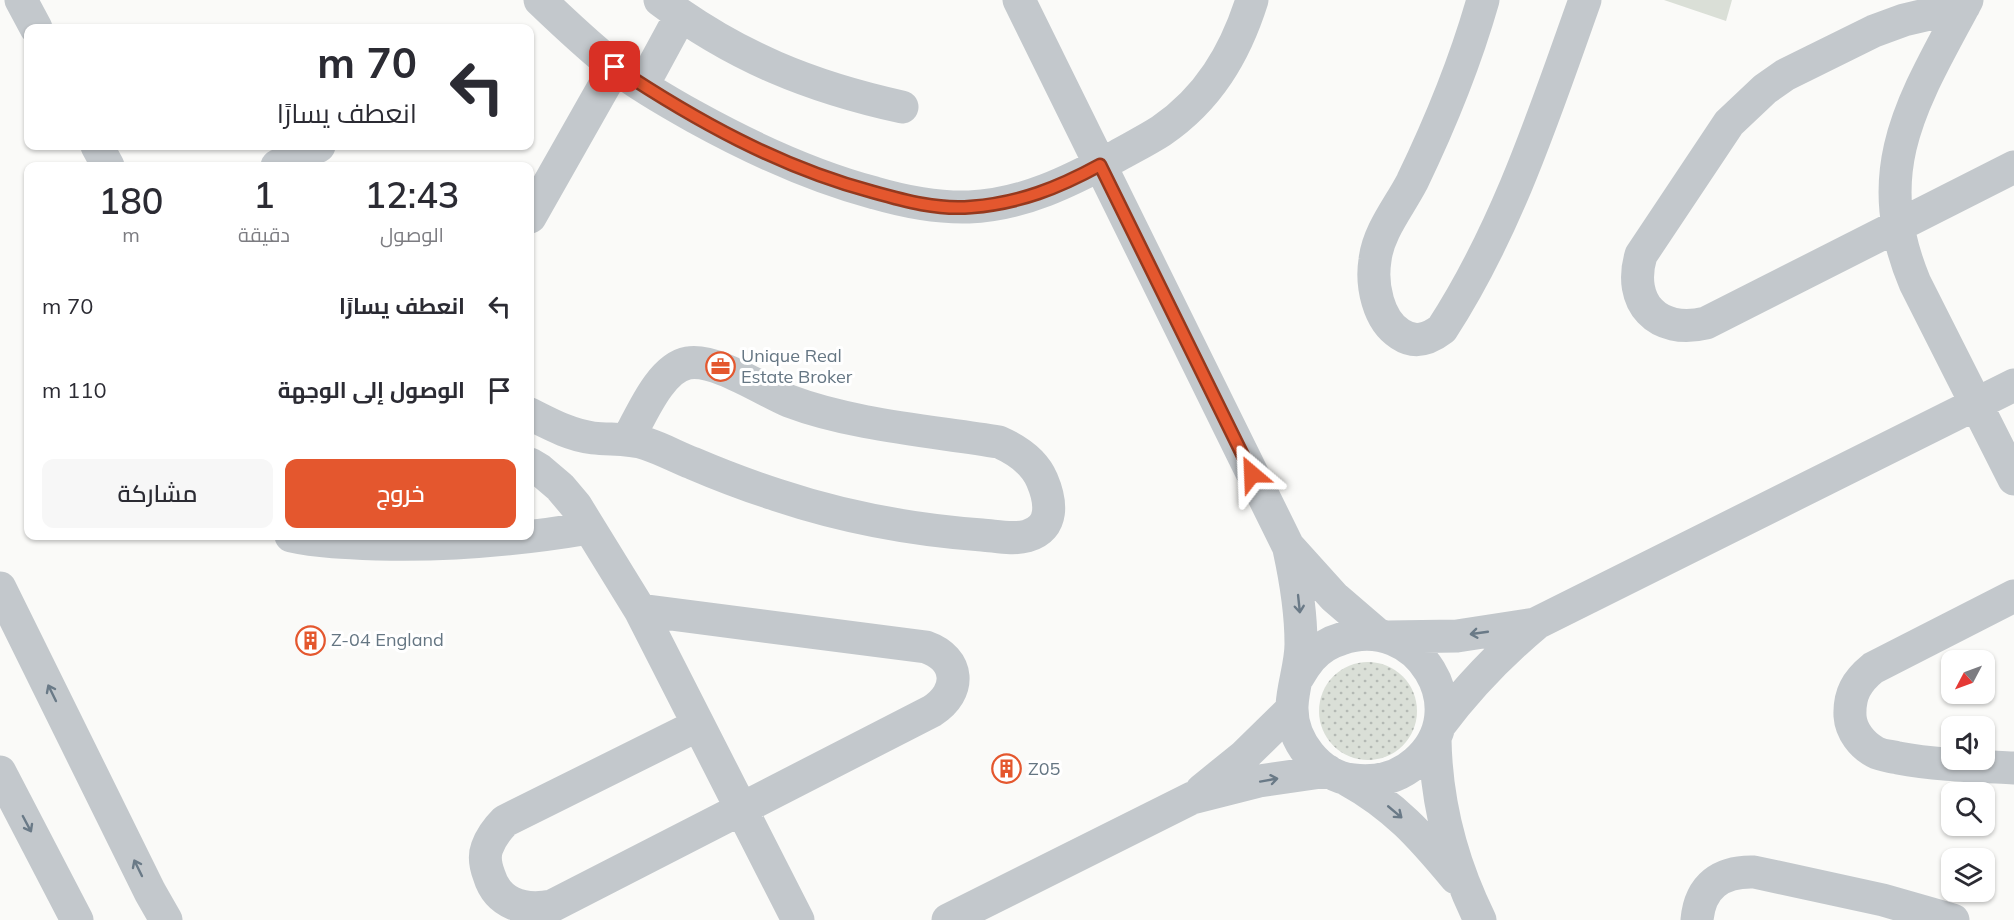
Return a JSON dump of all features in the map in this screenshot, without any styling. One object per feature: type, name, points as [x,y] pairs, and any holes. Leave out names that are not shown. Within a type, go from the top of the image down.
[{"type":"street","points":[[21,0],[34,24]]},
{"type":"street","points":[[540,0],[615,67],[708,124],[774,158],[853,187],[935,207],[970,207],[1004,203],[1038,195],[1070,181],[1161,131],[1188,109],[1212,83],[1231,55],[1252,0]]},
{"type":"street","points":[[1019,0],[1288,546],[1298,592],[1301,646],[1292,709],[1295,728],[1302,745],[1313,759],[1375,796],[1401,817],[1422,838],[1464,889]]},
{"type":"street","points":[[1483,0],[1459,74],[1440,122],[1411,184],[1379,243],[1375,259],[1375,291],[1385,319],[1401,335],[1412,339],[1422,340],[1442,329],[1483,255],[1515,188],[1585,0]]},
{"type":"street","points":[[1965,3],[1909,116],[1900,142],[1895,168],[1894,196],[1904,257],[1915,283],[2014,479]]},
{"type":"street","points":[[1965,3],[1874,31],[1785,75],[1765,89],[1729,123],[1651,238],[1641,255],[1637,270],[1637,285],[1641,299],[1650,312],[1662,321],[1676,326],[1691,327],[1706,323],[2014,167]]},
{"type":"street","points":[[643,86],[671,8],[712,36],[757,60],[804,80],[852,96],[902,107]]},
{"type":"street","points":[[534,210],[615,67]]},
{"type":"street","points":[[286,162],[311,150]]},
{"type":"street","points":[[534,416],[574,434],[591,438],[628,439],[662,449],[721,476],[779,496],[838,513],[897,525],[1018,538],[1028,536],[1038,530],[1049,513],[1048,492],[1040,475],[1029,461],[1015,450],[999,442],[849,418],[819,411],[762,389],[713,364],[687,363],[675,368],[664,377],[628,439]]},
{"type":"street","points":[[948,920],[1192,798],[1259,781],[1337,775],[1367,782],[1388,779],[1407,770],[1423,756],[1459,699],[1487,668],[1537,623],[2014,385]]},
{"type":"street","points":[[534,467],[560,487],[576,506],[640,610],[798,920]]},
{"type":"street","points":[[534,537],[589,528]]},
{"type":"street","points":[[338,540],[380,544],[474,543],[502,540]]},
{"type":"street","points":[[1288,546],[1334,597],[1382,635],[1405,644],[1420,656],[1431,671],[1438,688],[1441,707],[1437,732],[1438,793],[1464,889],[1480,920]]},
{"type":"street","points":[[0,588],[166,920]]},
{"type":"street","points":[[2014,596],[1873,668],[1862,677],[1853,690],[1850,704],[1850,719],[1855,734],[1877,754],[1980,767],[2014,768]]},
{"type":"street","points":[[640,610],[926,646],[938,651],[947,659],[953,670],[950,695],[942,704],[552,906],[535,909],[518,906],[503,897],[491,884],[486,867],[486,850],[493,834],[505,821],[698,725]]},
{"type":"street","points":[[1298,677],[1312,657],[1331,642],[1353,634],[1457,636],[1537,623]]},
{"type":"street","points":[[1192,798],[1244,756],[1292,709]]},
{"type":"street","points":[[0,772],[78,920]]},
{"type":"street","points":[[1697,920],[1698,908],[1703,895],[1713,883],[1739,872],[1754,872],[1883,900],[1953,920]]},
{"type":"shaded area","points":[[1664,0],[1732,0],[1726,21]]},
{"type":"shaded area","points":[[1368,662],[1387,666],[1403,676],[1413,692],[1417,711],[1413,730],[1403,746],[1387,756],[1368,760],[1349,756],[1333,746],[1323,730],[1319,711],[1323,692],[1333,676],[1349,666]]},
{"type":"place","name":"Unique Real Estate Broker","points":[[720,366]]},
{"type":"place","name":"Z-04 England","points":[[310,640]]},
{"type":"place","name":"Z05","points":[[1007,769]]},
{"type":"route","points":[[615,67],[681,109],[774,158],[853,187],[935,207],[970,207],[1004,203],[1038,195],[1100,165],[1252,474]]}]
